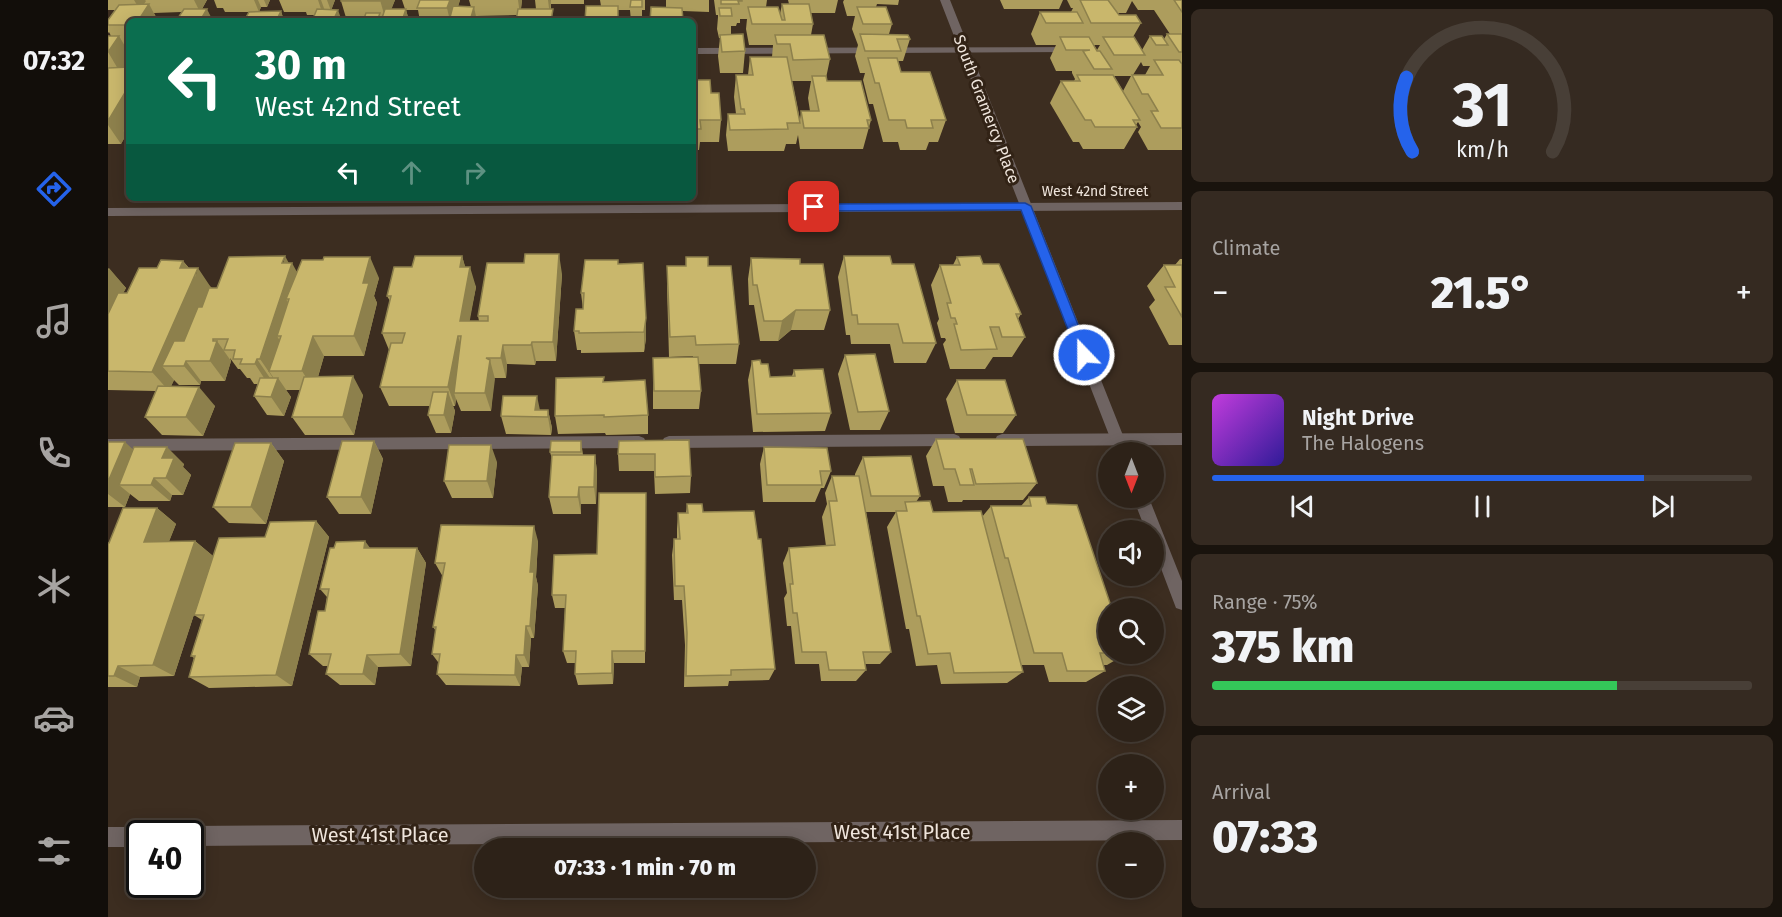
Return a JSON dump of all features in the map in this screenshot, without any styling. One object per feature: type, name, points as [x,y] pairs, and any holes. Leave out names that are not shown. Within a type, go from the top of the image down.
[{"type":"street","name":"South Gramercy Place","points":[[945,0],[1118,442]]},
{"type":"street","points":[[696,51],[1090,49]]},
{"type":"street","name":"West 42nd Street","points":[[108,212],[1182,206]]},
{"type":"street","points":[[108,445],[981,440],[1098,445]]},
{"type":"street","points":[[1161,442],[1182,440]]},
{"type":"street","points":[[1145,508],[1182,602]]},
{"type":"street","name":"West 41st Place","points":[[204,836],[1182,830]]},
{"type":"street","points":[[108,837],[126,837]]},
{"type":"building","points":[[380,0],[380,1],[341,1]]},
{"type":"building","points":[[420,0],[450,0],[447,8],[417,8]]},
{"type":"building","points":[[631,0],[642,0],[642,7],[630,7]]},
{"type":"building","points":[[721,0],[742,1],[738,1],[739,4],[721,4]]},
{"type":"building","points":[[1080,0],[1108,0],[1119,15],[1136,15],[1141,23],[1091,23]]},
{"type":"building","points":[[1174,0],[1182,0],[1182,12]]},
{"type":"building","points":[[149,4],[140,18],[126,18],[126,25],[108,25],[108,20],[119,5]]},
{"type":"building","points":[[782,4],[809,4],[813,24],[752,24],[748,7],[778,7],[782,20],[785,20]]},
{"type":"building","points":[[453,6],[474,7],[471,18],[450,18]]},
{"type":"building","points":[[586,6],[618,6],[618,18],[585,18]]},
{"type":"building","points":[[651,7],[682,8],[683,18],[650,18]]},
{"type":"building","points":[[857,7],[886,7],[892,24],[863,24]]},
{"type":"building","points":[[719,8],[731,8],[732,16],[720,16]]},
{"type":"building","points":[[184,9],[207,9],[202,18],[178,18]]},
{"type":"building","points":[[317,9],[338,10],[334,18],[313,18]]},
{"type":"building","points":[[385,9],[406,9],[403,18],[382,18]]},
{"type":"building","points":[[518,9],[553,9],[552,18],[516,18]]},
{"type":"building","points":[[281,11],[278,18],[246,18],[249,12]]},
{"type":"building","points":[[1040,12],[1077,12],[1083,23],[1046,23]]},
{"type":"building","points":[[366,13],[380,13],[378,18],[364,18]]},
{"type":"building","points":[[743,34],[745,51],[722,52],[720,35]]},
{"type":"building","points":[[860,34],[908,35],[910,39],[897,39],[901,51],[865,51]]},
{"type":"building","points":[[1167,34],[1182,34],[1182,52],[1179,52]]},
{"type":"building","points":[[775,35],[824,35],[830,59],[793,60],[790,44],[777,44]]},
{"type":"building","points":[[108,36],[119,36],[108,52]]},
{"type":"building","points":[[1150,36],[1162,36],[1168,45],[1156,45]]},
{"type":"building","points":[[1060,37],[1089,37],[1112,69],[1094,69],[1083,51],[1090,50],[1066,50]]},
{"type":"building","points":[[1103,37],[1134,37],[1145,55],[1114,55]]},
{"type":"building","points":[[750,57],[787,57],[800,123],[787,123],[788,129],[730,130],[728,114],[745,114],[744,109],[741,109],[736,75],[753,75]]},
{"type":"building","points":[[868,58],[897,58],[901,72],[930,72],[946,120],[931,120],[933,128],[907,128],[905,120],[889,120],[879,83],[875,83]]},
{"type":"building","points":[[1154,60],[1179,60],[1182,64],[1182,128],[1161,128],[1151,111],[1158,111],[1148,94],[1142,94],[1132,75],[1163,75]]},
{"type":"building","points":[[126,67],[126,91],[108,121],[108,68]]},
{"type":"building","points":[[1077,75],[1113,75],[1140,120],[1133,120],[1137,127],[1095,127],[1091,120],[1085,120],[1061,81],[1080,81]]},
{"type":"building","points":[[812,76],[826,76],[827,81],[861,81],[871,120],[867,120],[869,128],[804,128],[801,111],[819,111]]},
{"type":"building","points":[[696,80],[710,80],[711,93],[719,93],[721,120],[700,120],[701,129],[696,129]]},
{"type":"building","points":[[525,254],[559,254],[553,342],[503,345],[501,358],[486,358],[490,360],[485,393],[454,393],[461,336],[458,336],[448,387],[380,387],[391,343],[402,343],[405,333],[382,333],[391,296],[387,296],[394,267],[412,267],[415,256],[462,256],[460,267],[470,267],[460,321],[488,321],[488,316],[478,316],[487,263],[524,263]]},
{"type":"building","points":[[285,256],[282,263],[292,263],[260,359],[257,359],[255,364],[240,364],[242,359],[233,359],[235,350],[224,350],[228,339],[213,339],[217,341],[210,361],[186,361],[184,366],[162,366],[174,341],[184,341],[198,307],[202,307],[209,288],[217,288],[229,257]]},
{"type":"building","points":[[844,256],[890,256],[892,264],[914,264],[936,343],[903,343],[898,324],[858,324],[857,315],[852,315]]},
{"type":"building","points":[[980,256],[983,264],[999,264],[1021,314],[1016,314],[1025,337],[1002,337],[999,327],[990,327],[997,349],[961,350],[954,324],[957,324],[955,318],[951,318],[947,303],[951,303],[940,265],[960,265],[957,257]]},
{"type":"building","points":[[324,257],[370,257],[363,283],[369,283],[354,336],[313,336],[302,371],[269,371],[281,336],[277,336],[289,299],[286,299],[302,260],[323,260]]},
{"type":"building","points":[[686,257],[708,257],[708,266],[731,266],[739,344],[696,345],[695,336],[670,337],[667,266],[686,266]]},
{"type":"building","points":[[751,258],[800,259],[800,264],[823,264],[830,310],[796,310],[782,321],[764,321],[757,285],[753,285]]},
{"type":"building","points":[[161,260],[183,261],[180,268],[198,268],[152,372],[108,371],[108,314],[118,293],[127,293],[139,268],[157,268]]},
{"type":"building","points":[[585,260],[618,260],[618,264],[643,263],[646,318],[644,332],[579,333],[579,331],[574,331],[576,309],[583,309],[584,293],[581,293]]},
{"type":"building","points":[[1164,265],[1182,265],[1182,317],[1165,287],[1175,287]]},
{"type":"building","points":[[875,354],[889,411],[858,412],[845,355]]},
{"type":"building","points":[[698,357],[701,391],[654,391],[653,358]]},
{"type":"building","points":[[760,360],[761,364],[768,364],[770,377],[795,376],[794,370],[823,369],[831,413],[757,414],[752,361]]},
{"type":"building","points":[[353,376],[343,417],[292,417],[304,377]]},
{"type":"building","points":[[604,377],[603,382],[645,380],[648,415],[555,416],[556,378]]},
{"type":"building","points":[[260,378],[278,378],[271,397],[254,396]]},
{"type":"building","points":[[957,380],[1005,380],[1016,415],[967,415]]},
{"type":"building","points":[[158,386],[199,387],[186,417],[145,417]]},
{"type":"building","points":[[433,392],[448,392],[444,415],[428,415]]},
{"type":"building","points":[[503,396],[537,396],[535,410],[548,410],[548,417],[501,416]]},
{"type":"building","points":[[936,439],[1023,439],[1037,483],[976,484],[972,469],[970,469],[974,485],[960,485],[955,469],[944,469]]},
{"type":"building","points":[[689,440],[691,476],[655,477],[655,454],[618,454],[619,441]]},
{"type":"building","points":[[342,441],[374,441],[361,497],[327,497]]},
{"type":"building","points":[[551,441],[581,441],[581,452],[550,452]]},
{"type":"building","points":[[108,442],[125,442],[108,482]]},
{"type":"building","points":[[235,443],[271,443],[251,507],[213,507]]},
{"type":"building","points":[[449,445],[491,445],[487,481],[444,481]]},
{"type":"building","points":[[134,447],[167,447],[162,458],[174,458],[166,478],[154,478],[151,485],[119,485]]},
{"type":"building","points":[[764,447],[827,448],[831,471],[820,471],[822,485],[767,485]]},
{"type":"building","points":[[552,455],[595,455],[594,487],[579,487],[578,497],[549,497]]},
{"type":"building","points":[[911,456],[920,496],[871,496],[863,457]]},
{"type":"building","points":[[832,476],[859,476],[891,652],[863,652],[866,670],[829,670],[826,652],[802,652],[797,613],[793,613],[789,548],[835,545],[829,501],[837,501]]},
{"type":"building","points":[[599,493],[646,493],[645,651],[612,651],[612,673],[575,674],[576,651],[563,651],[566,595],[552,595],[554,555],[597,554]]},
{"type":"building","points":[[1029,497],[1045,497],[1047,504],[1077,505],[1098,567],[1098,586],[1104,586],[1108,598],[1098,598],[1098,664],[1103,664],[1105,671],[1067,671],[1062,653],[1034,653],[991,506],[1031,506]]},
{"type":"building","points":[[930,501],[933,512],[981,511],[1023,672],[954,673],[950,653],[928,654],[920,616],[917,616],[896,511],[907,511],[905,502]]},
{"type":"building","points":[[687,504],[702,504],[703,512],[754,511],[758,539],[761,539],[775,669],[731,670],[731,675],[686,676],[687,633],[684,586],[675,586],[674,539],[680,539],[678,513],[688,513]]},
{"type":"building","points":[[123,508],[157,508],[144,542],[195,541],[153,665],[118,666],[114,676],[108,676],[108,543]]},
{"type":"building","points":[[316,521],[276,675],[189,677],[195,656],[191,656],[204,615],[194,615],[219,538],[265,537],[270,522]]},
{"type":"building","points":[[441,525],[534,526],[530,572],[534,572],[530,626],[526,626],[524,655],[516,655],[515,675],[437,674],[440,654],[432,654],[436,627],[433,627],[445,563],[435,563]]},
{"type":"building","points":[[365,541],[364,548],[417,548],[400,654],[367,655],[363,674],[326,674],[331,654],[309,654],[318,611],[325,611],[329,589],[320,589],[330,548],[334,548],[336,542]]},
{"type":"route","points":[[814,207],[1025,206],[1084,355]]}]
